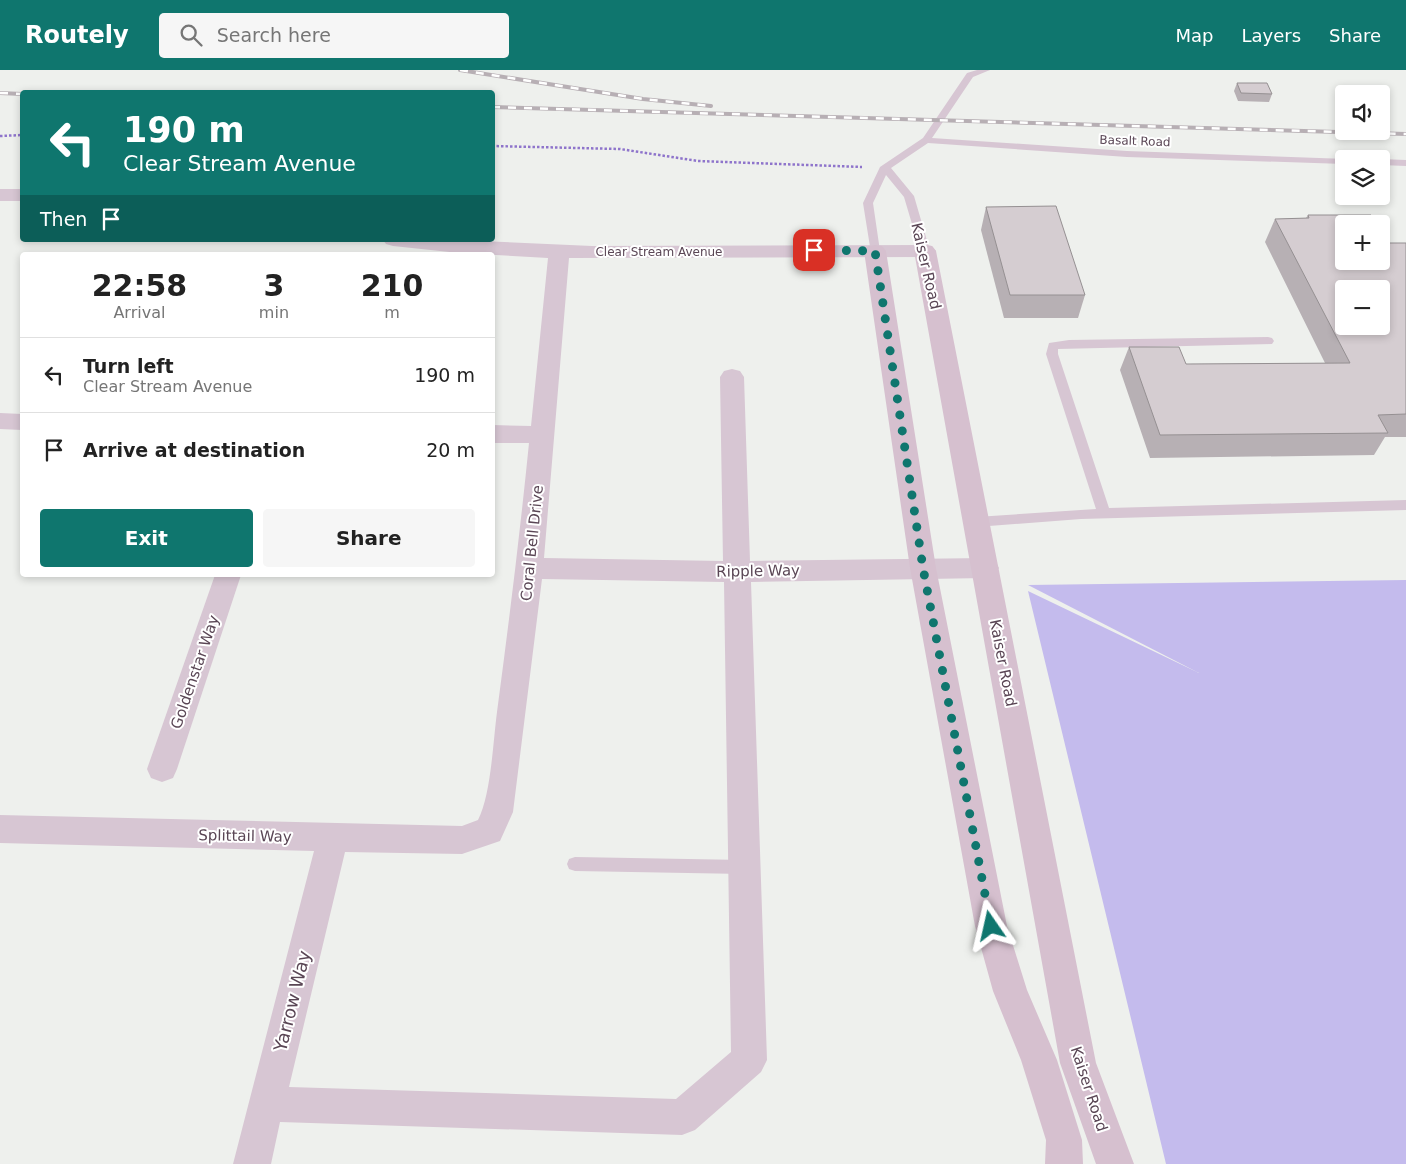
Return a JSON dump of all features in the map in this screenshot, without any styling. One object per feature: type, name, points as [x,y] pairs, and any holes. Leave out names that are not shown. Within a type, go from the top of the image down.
[{"type":"street","points":[[0,194],[20,195]]},
{"type":"street","name":"Clear Stream Avenue","points":[[410,242],[559,252],[925,251]]},
{"type":"street","points":[[875,251],[923,568],[991,926],[1010,991],[1039,1060],[1064,1140],[1064,1164]]},
{"type":"street","name":"Kaiser Road","points":[[925,251],[1078,1064],[1115,1164]]},
{"type":"street","name":"Coral Bell Drive","points":[[489,831],[498,812],[506,768],[530,568],[559,252]]},
{"type":"street","points":[[267,1104],[682,1117],[749,1060],[732,377]]},
{"type":"street","points":[[0,421],[20,422]]},
{"type":"street","points":[[495,434],[543,435]]},
{"type":"street","name":"Ripple Way","points":[[530,568],[738,572],[986,568]]},
{"type":"street","name":"Goldenstar Way","points":[[162,769],[227,577]]},
{"type":"street","name":"Splittail Way","points":[[0,829],[462,840],[489,831]]},
{"type":"street","name":"Yarrow Way","points":[[252,1164],[333,837]]},
{"type":"lane","points":[[875,251],[868,203],[886,167],[926,140],[970,74],[986,70]]},
{"type":"lane","name":"Basalt Road","points":[[926,140],[1127,154],[1335,161]]},
{"type":"lane","points":[[1390,162],[1406,163]]},
{"type":"lane","name":"Kaiser Road","points":[[886,167],[909,196],[925,251]]},
{"type":"lane","points":[[1104,514],[1052,354],[1054,346],[1069,344],[1268,341]]},
{"type":"lane","points":[[976,522],[1104,514],[1406,505]]},
{"type":"lane","points":[[575,864],[744,867]]},
{"type":"path","points":[[0,136],[20,135]]},
{"type":"path","points":[[495,146],[620,149],[708,161],[886,167]]},
{"type":"shaded area","points":[[1406,580],[1406,1164],[1166,1164],[1028,591],[1199,673],[1028,585]]},
{"type":"building","points":[[1237,83],[1267,83],[1272,94],[1241,93]]},
{"type":"building","points":[[1056,206],[1085,295],[1010,295],[986,207]]},
{"type":"building","points":[[1308,215],[1335,215],[1335,270],[1390,270],[1390,243],[1406,243],[1406,414],[1378,415],[1388,433],[1160,435],[1129,347],[1179,347],[1186,364],[1350,363],[1335,335],[1390,335],[1390,280],[1335,280],[1335,334],[1275,219],[1309,218]]},
{"type":"railway","points":[[460,70],[643,99],[711,106]]},
{"type":"railway","points":[[0,93],[20,94]]},
{"type":"railway","points":[[495,107],[1406,134]]},
{"type":"route","points":[[814,250],[875,251],[923,568],[991,926]]}]
